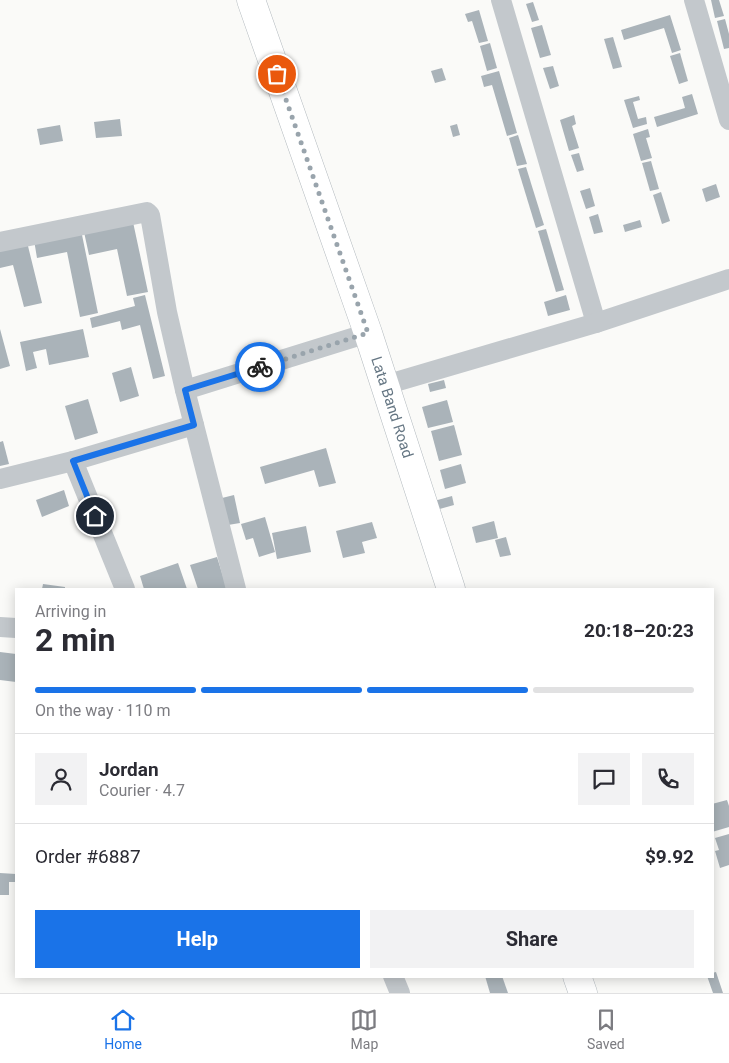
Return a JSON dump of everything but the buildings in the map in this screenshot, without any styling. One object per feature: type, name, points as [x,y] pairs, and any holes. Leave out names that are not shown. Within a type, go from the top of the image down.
[{"type":"main road","name":"Lata Band Road","points":[[252,0],[368,333],[451,588]]},
{"type":"main road","points":[[578,978],[583,993]]},
{"type":"street","points":[[501,0],[596,324]]},
{"type":"street","points":[[694,0],[729,120]]},
{"type":"street","points":[[0,242],[147,212],[150,215],[167,312],[236,588]]},
{"type":"street","points":[[385,385],[596,324],[729,279]]},
{"type":"street","points":[[185,390],[368,333]]},
{"type":"street","points":[[0,479],[73,461],[194,425]]},
{"type":"street","points":[[73,461],[125,588]]},
{"type":"street","points":[[0,627],[15,628]]},
{"type":"street","points":[[394,978],[400,993]]},
{"type":"way so far","points":[[260,367],[368,333],[277,74]]},
{"type":"route","points":[[95,516],[73,461],[194,425],[185,390],[260,367]]}]
